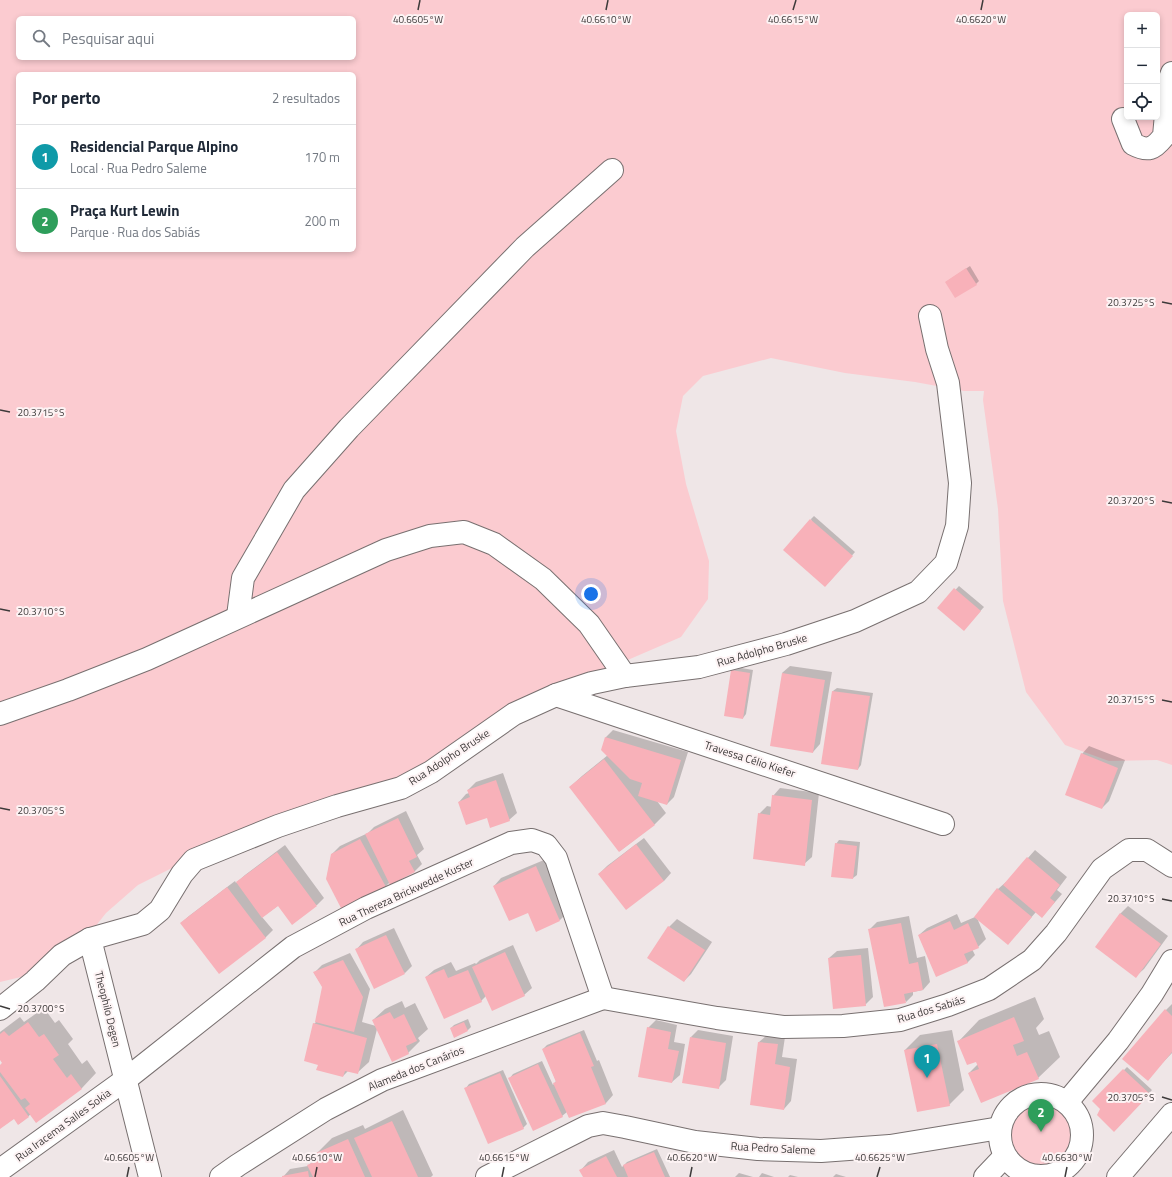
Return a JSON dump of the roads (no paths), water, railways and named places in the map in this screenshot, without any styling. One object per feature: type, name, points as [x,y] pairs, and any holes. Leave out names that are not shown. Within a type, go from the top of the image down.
[{"type":"street","points":[[1123,119],[1133,144],[1142,149],[1148,149],[1159,143],[1164,136],[1169,81],[1172,73]]},
{"type":"street","points":[[238,616],[243,578],[294,490],[349,428],[525,247],[612,170]]},
{"type":"street","name":"Rua Adolpho Bruske","points":[[0,1009],[62,955],[90,939],[143,924],[160,910],[182,874],[194,860],[278,826],[337,806],[401,788],[431,772],[514,714],[556,695],[592,683],[626,676],[699,667],[786,644],[855,622],[918,592],[946,563],[957,526],[960,483],[948,383],[937,349],[930,316]]},
{"type":"street","points":[[0,714],[68,690],[147,659],[238,616],[386,550],[430,536],[464,532],[494,544],[543,579],[589,624],[626,676]]},
{"type":"street","name":"Travessa Célio Kiefer","points":[[556,695],[943,824]]},
{"type":"street","name":"Rua Thereza Brickwedde Kuster","points":[[126,1080],[293,947],[366,908],[511,843],[532,840],[546,845],[556,858],[603,998]]},
{"type":"street","name":"Rua dos Sabiás","points":[[603,998],[716,1018],[783,1027],[843,1026],[900,1020],[948,1005],[989,989],[1032,960],[1056,933],[1102,869],[1129,850],[1147,850],[1172,866]]},
{"type":"street","name":"Theophilo Degen","points":[[90,939],[150,1177]]},
{"type":"street","points":[[1067,1102],[1118,1041],[1152,994],[1172,961]]},
{"type":"street","name":"Alameda dos Canários","points":[[221,1177],[326,1109],[382,1080],[603,998]]},
{"type":"street","name":"Rua Iracema Salles Sokia","points":[[0,1170],[126,1080]]},
{"type":"street","points":[[1044,1093],[1056,1096],[1067,1102],[1076,1112],[1081,1123],[1083,1136],[1081,1149],[1074,1160],[1066,1169],[1055,1176],[1026,1174],[1014,1167],[1005,1156],[1000,1142],[1000,1128],[1004,1116],[1011,1106],[1020,1099],[1032,1094],[1044,1093]]},
{"type":"street","points":[[1118,1177],[1172,1114]]},
{"type":"street","name":"Rua Pedro Saleme","points":[[487,1177],[588,1126],[603,1124],[625,1127],[695,1142],[758,1149],[821,1151],[890,1146],[1000,1128]]},
{"type":"street","points":[[985,1177],[1005,1156]]},
{"type":"place","name":"Residencial Parque Alpino","points":[[927,1078]]},
{"type":"place","name":"Praça Kurt Lewin","points":[[1041,1132]]}]
